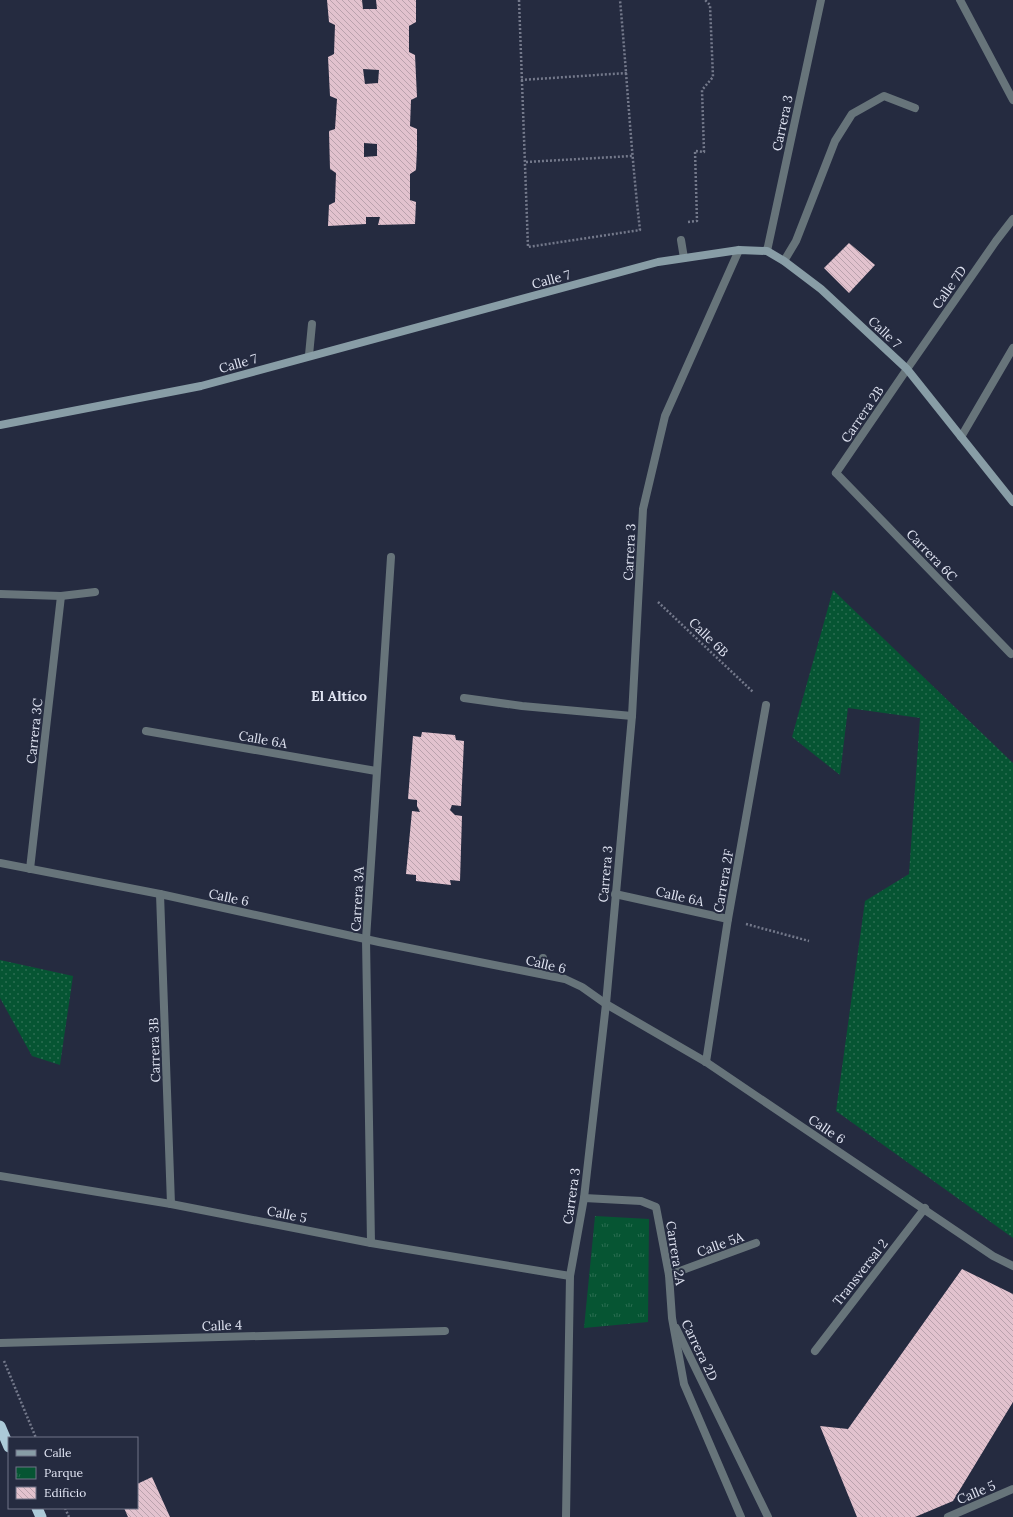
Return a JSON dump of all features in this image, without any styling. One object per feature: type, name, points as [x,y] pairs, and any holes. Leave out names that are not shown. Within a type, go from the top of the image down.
[{"type":"highway","points":[[0,1426],[8,1445]]},
{"type":"main road","name":"Calle 7","points":[[0,425],[200,386],[309,355],[411,330],[658,262],[739,250],[767,251],[784,261],[821,289],[907,369],[1013,502]]},
{"type":"street","name":"Carrera 3","points":[[767,251],[820,0]]},
{"type":"street","points":[[960,0],[1011,90],[1013,100]]},
{"type":"street","points":[[784,261],[796,241],[835,141],[852,114],[884,96],[915,108]]},
{"type":"street","name":"Calle 7D","points":[[907,369],[1013,219]]},
{"type":"street","points":[[681,240],[684,258]]},
{"type":"street","name":"Carrera 3","points":[[566,1517],[570,1276],[584,1198],[606,1004],[614,894],[632,716],[643,509],[666,416],[739,250]]},
{"type":"street","points":[[309,355],[312,324]]},
{"type":"street","points":[[961,437],[1013,348]]},
{"type":"street","name":"Carrera 2B","points":[[836,473],[907,369]]},
{"type":"street","name":"Carrera 6C","points":[[836,473],[1011,654]]},
{"type":"street","name":"Carrera 3A","points":[[371,1243],[366,939],[391,558]]},
{"type":"street","points":[[0,594],[61,596],[95,592]]},
{"type":"street","name":"Carrera 3C","points":[[30,869],[61,596]]},
{"type":"street","points":[[464,698],[522,706],[632,716]]},
{"type":"street","name":"Carrera 2F","points":[[706,1062],[728,919],[766,705]]},
{"type":"street","name":"Calle 6A","points":[[146,731],[376,771]]},
{"type":"street","name":"Calle 6","points":[[0,863],[160,894],[366,939],[565,979],[706,1062],[925,1208],[993,1256],[1013,1266]]},
{"type":"street","name":"Carrera 3B","points":[[160,894],[171,1204]]},
{"type":"street","name":"Calle 6A","points":[[614,894],[728,919]]},
{"type":"street","points":[[542,974],[543,958]]},
{"type":"street","name":"Calle 5","points":[[0,1176],[171,1204],[371,1243],[570,1276]]},
{"type":"street","name":"Carrera 2A","points":[[584,1198],[641,1201],[656,1208],[669,1275],[672,1318]]},
{"type":"street","name":"Transversal 2","points":[[815,1351],[925,1208]]},
{"type":"street","name":"Calle 5A","points":[[669,1275],[756,1243]]},
{"type":"street","name":"Carrera 2D","points":[[672,1318],[684,1384],[741,1517]]},
{"type":"street","name":"Carrera 2D","points":[[672,1318],[768,1517]]},
{"type":"street","name":"Calle 4","points":[[0,1343],[445,1331]]},
{"type":"street","name":"Calle 5","points":[[948,1517],[1013,1489]]},
{"type":"path","points":[[524,0],[519,0],[528,247],[640,230],[632,156],[627,73],[620,0]]},
{"type":"path","points":[[686,222],[697,221],[695,152],[704,152],[702,90],[713,77],[710,5],[705,0]]},
{"type":"path","points":[[521,80],[627,73]]},
{"type":"path","points":[[526,162],[632,156]]},
{"type":"path","name":"Calle 6B","points":[[639,584],[766,705]]},
{"type":"path","points":[[728,919],[809,941]]},
{"type":"path","points":[[3,1359],[36,1437]]},
{"type":"green space","points":[[833,590],[1013,763],[1013,1238],[836,1111],[865,901],[909,874],[920,718],[848,708],[840,775],[792,737]]},
{"type":"green space","points":[[0,960],[73,976],[60,1065],[32,1056],[0,998]]},
{"type":"green space","points":[[595,1216],[649,1219],[648,1322],[584,1328]]},
{"type":"building","points":[[327,0],[362,0],[363,9],[377,9],[376,0],[416,0],[416,22],[409,26],[409,52],[415,55],[417,97],[411,100],[410,126],[417,129],[416,170],[410,174],[410,200],[416,202],[415,224],[378,225],[380,217],[366,217],[366,224],[328,226],[329,205],[335,202],[336,173],[330,169],[329,131],[335,129],[337,99],[330,96],[328,57],[334,54],[335,25],[329,22]],"holes":[[[363,69],[379,70],[378,83],[365,84]],[[364,143],[377,144],[377,156],[364,157]]]},
{"type":"building","points":[[849,243],[875,265],[849,293],[824,268]]},
{"type":"building","points":[[422,732],[455,735],[456,740],[464,741],[461,806],[452,805],[450,810],[455,815],[462,816],[460,881],[450,880],[451,885],[416,881],[416,875],[406,874],[412,811],[420,812],[417,806],[417,800],[408,799],[413,736],[421,737]]},
{"type":"building","points":[[962,1269],[1013,1294],[1013,1402],[953,1501],[915,1517],[857,1517],[820,1426],[848,1429]]},
{"type":"building","points":[[152,1477],[170,1517],[128,1517],[124,1509],[138,1509],[138,1484]]},
{"type":"district","name":"El Altíco","points":[[339,696]]}]
